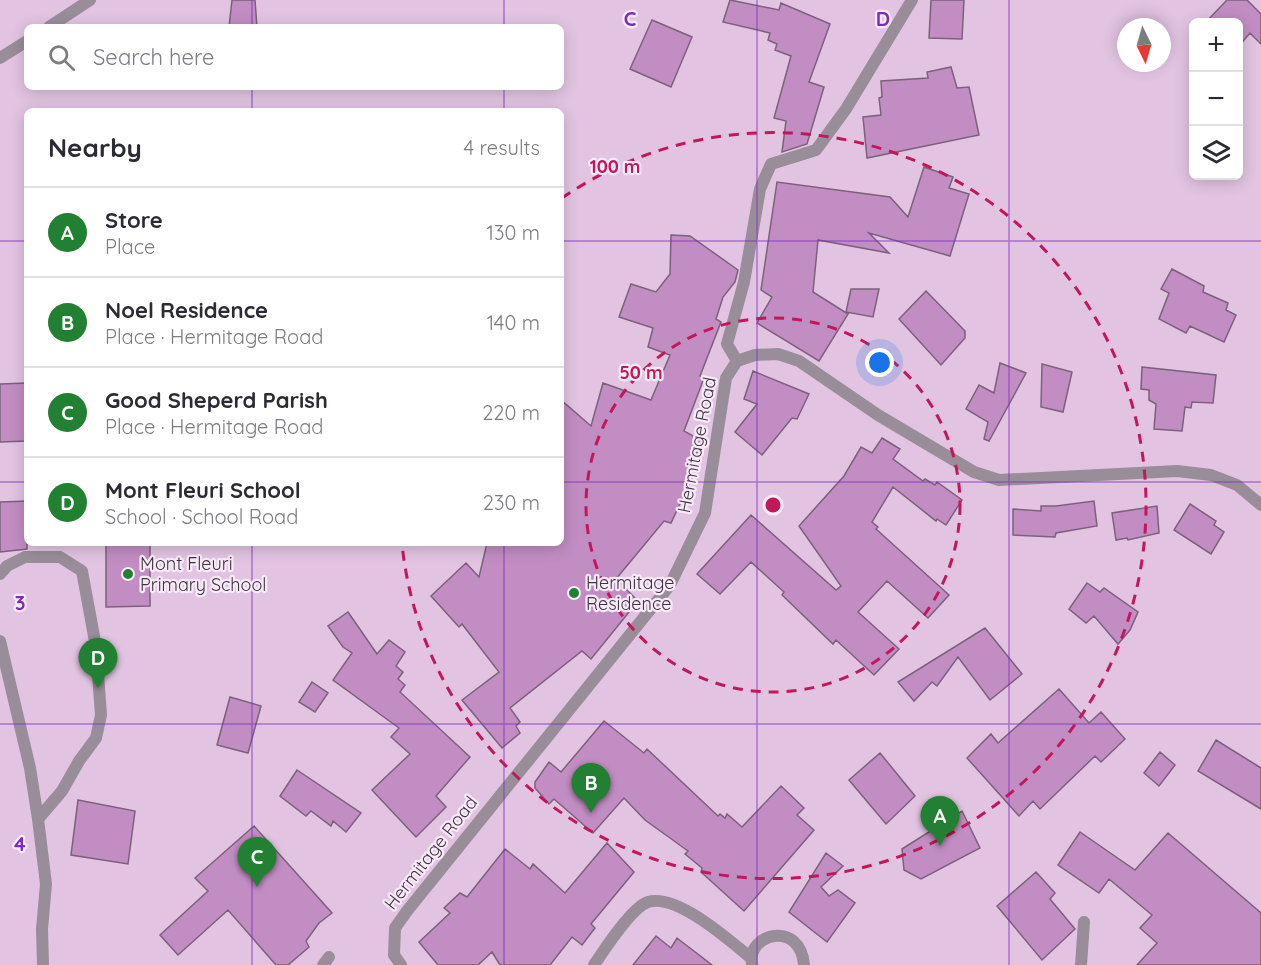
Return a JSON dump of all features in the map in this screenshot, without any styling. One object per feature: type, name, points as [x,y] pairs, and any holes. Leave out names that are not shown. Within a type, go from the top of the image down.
[{"type":"street","points":[[54,24],[90,0]]},
{"type":"street","points":[[737,361],[727,344],[744,282],[760,189],[771,164],[816,150],[846,109],[912,0]]},
{"type":"street","points":[[0,58],[24,43]]},
{"type":"street","name":"Hermitage Road","points":[[401,965],[394,955],[395,928],[407,911],[670,585],[705,513],[726,378],[737,361],[755,355],[778,354],[799,361],[878,415],[974,472],[999,480],[1177,471],[1211,475],[1237,485],[1261,505]]},
{"type":"street","points":[[0,574],[8,566],[25,557],[60,556],[82,571],[96,647],[101,716],[96,738],[79,760],[62,791],[38,819]]},
{"type":"street","points":[[0,641],[30,768],[38,819],[46,884],[42,929],[43,965]]},
{"type":"street","points":[[594,965],[635,911],[648,902],[666,903],[702,918],[752,962],[758,944],[765,939],[772,935],[788,937],[801,948],[804,965]]},
{"type":"street","points":[[1081,965],[1084,922]]},
{"type":"building","points":[[232,0],[255,0],[257,24],[229,24]]},
{"type":"building","points":[[730,0],[779,10],[781,3],[830,24],[809,82],[824,87],[807,144],[782,152],[786,121],[774,118],[791,56],[775,50],[777,44],[768,40],[770,33],[723,22]]},
{"type":"building","points":[[931,0],[964,0],[962,39],[929,38]]},
{"type":"building","points":[[1227,0],[1247,0],[1261,14],[1261,44],[1250,33],[1243,41],[1243,18],[1210,18]]},
{"type":"building","points":[[652,20],[692,37],[671,87],[630,69]]},
{"type":"building","points":[[951,67],[957,88],[969,87],[979,135],[867,158],[863,117],[881,115],[879,98],[882,97],[881,81],[928,78],[927,72]]},
{"type":"building","points":[[924,167],[953,177],[949,188],[969,194],[950,256],[869,233],[889,253],[818,240],[813,292],[848,314],[819,361],[757,323],[772,297],[761,290],[777,182],[890,197],[908,217]]},
{"type":"building","points":[[671,235],[690,236],[738,270],[735,282],[723,297],[716,319],[721,322],[700,376],[704,378],[684,431],[702,441],[687,476],[692,478],[671,523],[664,521],[616,579],[638,601],[591,659],[582,651],[510,708],[520,722],[516,726],[520,733],[502,748],[462,700],[499,672],[462,624],[459,627],[431,596],[466,563],[479,577],[486,546],[564,546],[564,403],[591,426],[603,383],[651,400],[670,355],[648,347],[653,328],[619,317],[631,284],[656,292],[670,274]]},
{"type":"building","points":[[1172,269],[1204,286],[1203,292],[1228,303],[1226,310],[1236,315],[1224,342],[1190,326],[1186,333],[1159,319],[1169,293],[1161,289]]},
{"type":"building","points":[[851,289],[879,289],[873,317],[846,312]]},
{"type":"building","points":[[926,291],[965,331],[965,338],[941,365],[899,319]]},
{"type":"building","points":[[1000,363],[1026,373],[989,441],[984,439],[988,422],[966,409],[979,385],[994,393]]},
{"type":"building","points":[[1042,364],[1072,372],[1063,412],[1041,407]]},
{"type":"building","points":[[1142,367],[1216,375],[1213,403],[1192,402],[1191,408],[1185,407],[1182,431],[1154,429],[1156,404],[1149,400],[1149,390],[1141,389]]},
{"type":"building","points":[[753,371],[809,394],[797,419],[792,418],[762,455],[735,432],[757,404],[744,399]]},
{"type":"building","points":[[24,383],[24,441],[0,442],[0,384]]},
{"type":"building","points":[[882,438],[900,449],[893,459],[923,481],[925,479],[935,485],[937,482],[962,500],[946,525],[937,519],[936,521],[893,487],[872,522],[878,527],[876,529],[949,595],[928,618],[887,581],[858,612],[899,649],[874,675],[836,640],[833,644],[782,595],[784,592],[751,562],[720,594],[697,574],[751,515],[836,590],[841,586],[799,526],[844,476],[861,447],[872,453]]},
{"type":"building","points":[[24,501],[24,546],[27,546],[27,549],[0,552],[0,502]]},
{"type":"building","points":[[1094,501],[1097,526],[1056,533],[1055,537],[1013,535],[1013,509],[1041,511],[1041,506]]},
{"type":"building","points":[[1190,504],[1216,521],[1214,525],[1224,532],[1211,554],[1174,530]]},
{"type":"building","points":[[1157,506],[1159,533],[1128,540],[1127,538],[1116,540],[1112,513]]},
{"type":"building","name":"Mont Fleuri Primary School","points":[[106,546],[150,546],[150,606],[106,607]]},
{"type":"building","points":[[1087,583],[1100,592],[1104,588],[1138,612],[1130,630],[1118,644],[1094,616],[1086,623],[1069,609]]},
{"type":"building","points":[[348,612],[377,654],[389,640],[405,652],[396,666],[403,672],[398,679],[405,685],[400,692],[470,757],[436,796],[446,807],[416,837],[372,790],[410,754],[391,737],[399,728],[333,680],[352,653],[343,647],[328,626]]},
{"type":"building","points":[[985,628],[1022,674],[990,700],[958,657],[937,686],[932,682],[914,701],[898,682]]},
{"type":"building","points":[[312,682],[328,693],[315,712],[299,702]]},
{"type":"building","points":[[1059,689],[1089,723],[1101,712],[1125,739],[1101,762],[1095,756],[1040,809],[1033,801],[1019,816],[967,758],[991,734],[998,743]]},
{"type":"building","points":[[230,697],[261,706],[248,753],[217,745]]},
{"type":"building","points":[[604,721],[644,753],[647,749],[718,816],[720,814],[725,818],[727,814],[742,827],[781,786],[804,808],[797,815],[814,830],[744,911],[701,872],[702,868],[685,854],[688,851],[645,820],[624,798],[593,833],[554,799],[549,804],[535,788],[535,782],[549,762],[561,772]]},
{"type":"building","points":[[1216,740],[1261,768],[1261,809],[1198,771]]},
{"type":"building","points":[[1160,752],[1175,765],[1159,786],[1144,773]]},
{"type":"building","points":[[880,753],[915,796],[886,824],[849,780]]},
{"type":"building","points":[[297,770],[361,813],[346,832],[333,821],[331,826],[311,811],[306,816],[280,796]]},
{"type":"building","points":[[78,800],[135,811],[128,864],[71,855]]},
{"type":"building","points":[[962,811],[980,848],[921,879],[904,870],[902,849]]},
{"type":"building","points":[[254,826],[332,913],[319,923],[306,941],[309,947],[288,965],[276,965],[228,910],[178,955],[160,935],[208,891],[195,878]]},
{"type":"building","points":[[1080,832],[1135,870],[1168,833],[1261,913],[1261,965],[1137,965],[1157,943],[1140,928],[1152,915],[1109,879],[1099,893],[1058,865]]},
{"type":"building","points":[[607,843],[634,872],[591,924],[595,928],[582,945],[572,937],[550,965],[500,965],[492,952],[478,965],[438,965],[419,942],[450,913],[444,908],[460,893],[467,897],[505,849],[530,869],[533,864],[565,893]]},
{"type":"building","points":[[826,853],[843,866],[821,887],[829,896],[838,890],[855,903],[827,942],[789,912]]},
{"type":"building","points":[[1036,872],[1055,893],[1050,899],[1075,929],[1042,960],[997,906]]},
{"type":"building","points":[[656,936],[671,948],[677,938],[712,965],[633,965]]},
{"type":"place","name":"Mont Fleuri Primary School","points":[[128,574]]},
{"type":"place","name":"Hermitage Residence","points":[[574,593]]},
{"type":"place","name":"Mont Fleuri School","points":[[98,688]]},
{"type":"place","name":"Noel Residence","points":[[591,813]]},
{"type":"place","name":"Store","points":[[940,846]]},
{"type":"place","name":"Good Sheperd Parish","points":[[257,887]]}]
